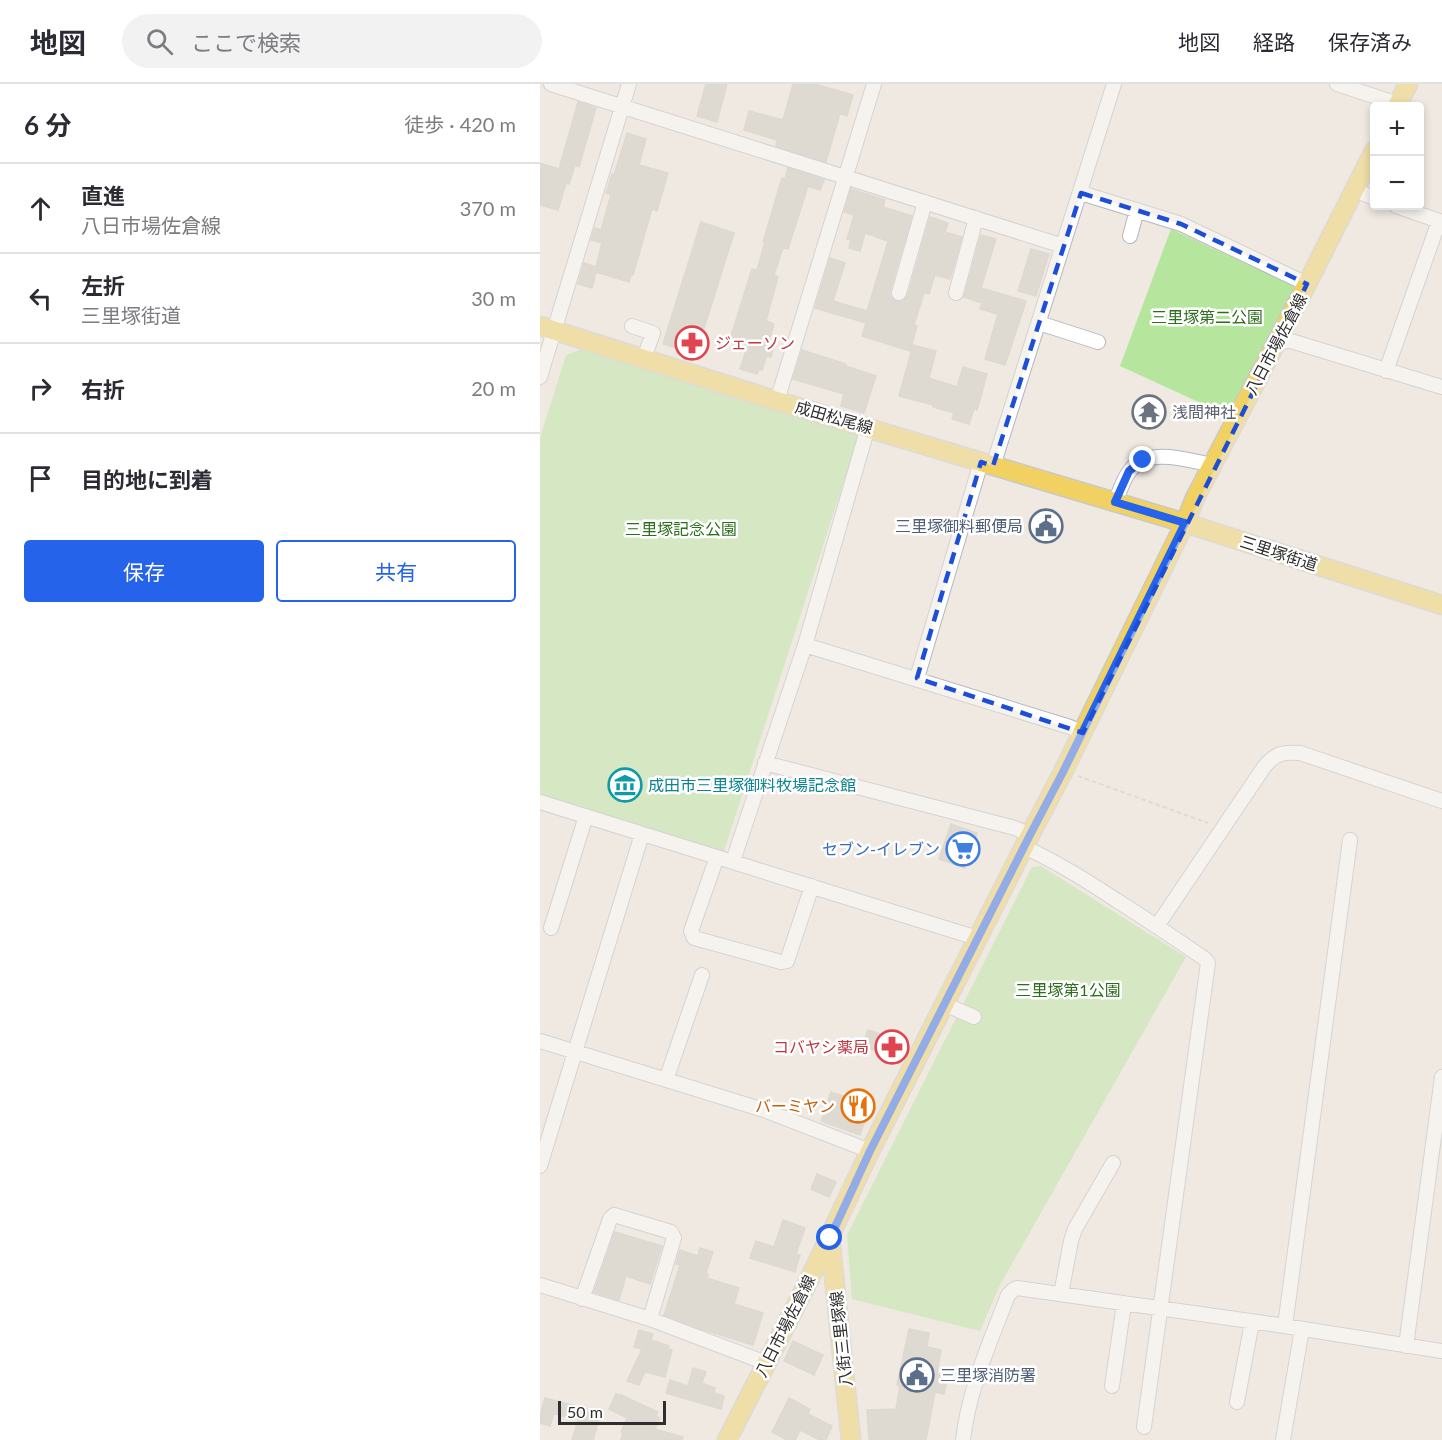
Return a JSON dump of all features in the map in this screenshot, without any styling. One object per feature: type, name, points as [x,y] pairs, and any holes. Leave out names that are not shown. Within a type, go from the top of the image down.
[{"type":"main road","points":[[1399,102],[1408,84]]},
{"type":"main road","name":"八日市場佐倉線","points":[[727,1440],[830,1238],[870,1151],[977,938],[1083,733],[1195,498],[1371,156]]},
{"type":"main road","name":"成田松尾線","points":[[547,328],[777,401],[1115,502]]},
{"type":"main road","name":"三里塚街道","points":[[1115,502],[1442,604]]},
{"type":"main road","name":"八街三里塚線","points":[[830,1238],[851,1440]]},
{"type":"street","points":[[551,84],[1063,246]]},
{"type":"street","points":[[540,377],[547,328],[629,84]]},
{"type":"street","points":[[777,401],[874,84]]},
{"type":"street","points":[[916,678],[987,464],[1039,323],[1114,84]]},
{"type":"street","points":[[1337,84],[1389,102]]},
{"type":"street","points":[[1354,190],[1370,196]]},
{"type":"street","points":[[1081,193],[1181,224],[1307,284]]},
{"type":"street","points":[[898,293],[925,202]]},
{"type":"street","points":[[1130,236],[1137,210]]},
{"type":"street","points":[[1386,371],[1440,221],[1408,210]]},
{"type":"street","points":[[956,293],[976,219]]},
{"type":"street","points":[[1039,323],[1098,342]]},
{"type":"street","points":[[632,326],[653,333],[644,358]]},
{"type":"street","points":[[1277,342],[1291,341],[1442,387]]},
{"type":"street","points":[[733,861],[805,645],[868,427]]},
{"type":"street","points":[[1115,502],[1129,471],[1143,460],[1159,456],[1213,465]]},
{"type":"street","points":[[805,645],[916,678],[1083,733]]},
{"type":"street","points":[[1157,926],[1264,767],[1276,755],[1300,753],[1442,801]]},
{"type":"street","points":[[765,763],[1015,828],[1050,859],[1157,926],[1208,963],[1144,1427]]},
{"type":"street","points":[[540,802],[977,938]]},
{"type":"street","points":[[551,928],[586,816]]},
{"type":"street","points":[[540,1166],[642,834]]},
{"type":"street","points":[[1285,1326],[1350,840]]},
{"type":"street","points":[[717,857],[691,931],[694,938],[781,962],[787,961],[812,886]]},
{"type":"street","points":[[666,1080],[702,975]]},
{"type":"street","points":[[944,1004],[974,1017]]},
{"type":"street","points":[[540,1041],[764,1110],[870,1151]]},
{"type":"street","points":[[1406,1346],[1442,1077]]},
{"type":"street","points":[[1060,1294],[1075,1229],[1113,1163]]},
{"type":"street","points":[[582,1299],[610,1219],[614,1215],[671,1232],[674,1238],[650,1319]]},
{"type":"street","points":[[540,1285],[650,1319],[766,1362]]},
{"type":"street","points":[[963,1440],[973,1387],[1008,1295],[1017,1288],[1442,1351]]},
{"type":"street","points":[[1112,1386],[1124,1304]]},
{"type":"street","points":[[1237,1402],[1252,1322]]},
{"type":"street","points":[[1283,1440],[1302,1329]]},
{"type":"path","points":[[1072,774],[1222,828]]},
{"type":"highlighted area","points":[[1081,193],[1181,224],[1307,284],[1083,733],[917,678],[981,462],[993,466]]},
{"type":"green space","name":"三里塚第二公園","points":[[1171,229],[1296,287],[1229,416],[1120,366]]},
{"type":"green space","name":"三里塚記念公園","points":[[582,349],[859,435],[724,851],[540,795],[540,438],[566,355]]},
{"type":"green space","name":"三里塚第1公園","points":[[1041,866],[1186,957],[1000,1285],[980,1331],[852,1299],[847,1235],[1032,867]]},
{"type":"building","points":[[706,84],[727,84],[717,122],[697,116]]},
{"type":"building","points":[[793,84],[815,84],[853,95],[847,116],[840,113],[826,162],[776,146],[777,140],[744,130],[749,111],[783,120]]},
{"type":"building","points":[[578,102],[596,108],[579,167],[575,165],[569,184],[566,183],[558,210],[540,205],[540,163],[559,169]]},
{"type":"building","points":[[627,133],[646,139],[639,165],[668,173],[657,211],[652,209],[629,282],[596,272],[592,288],[578,284],[584,263],[596,267],[602,243],[591,240],[595,228],[601,230],[611,195],[606,193]]},
{"type":"building","points":[[788,168],[824,180],[820,190],[808,186],[788,249],[783,248],[774,275],[778,277],[766,321],[774,324],[768,344],[774,346],[771,357],[767,356],[762,370],[759,369],[757,374],[740,369],[747,348],[729,342],[752,269],[757,270],[782,178],[785,179]]},
{"type":"building","points":[[851,189],[885,200],[883,207],[912,216],[890,291],[890,296],[896,301],[902,302],[908,295],[930,217],[948,223],[945,232],[962,237],[950,279],[935,275],[929,294],[924,293],[914,325],[917,326],[910,351],[862,336],[866,323],[815,308],[830,258],[845,263],[833,301],[867,311],[877,278],[888,241],[865,233],[860,251],[849,248],[851,240],[847,239],[854,215],[844,212]]},
{"type":"building","points":[[701,222],[734,233],[696,354],[663,344]]},
{"type":"building","points":[[981,235],[996,239],[981,288],[1026,301],[1005,365],[985,359],[998,314],[980,309],[982,303],[964,297]]},
{"type":"building","points":[[1031,249],[1049,254],[1036,296],[1018,291]]},
{"type":"building","points":[[913,345],[936,351],[929,378],[957,387],[963,367],[987,374],[977,410],[974,409],[969,424],[952,419],[954,413],[899,396]]},
{"type":"building","points":[[802,350],[876,376],[864,413],[841,406],[844,394],[793,379]]},
{"type":"building","points":[[951,824],[977,833],[965,868],[939,859]]},
{"type":"building","points":[[868,1030],[900,1040],[894,1057],[862,1046]]},
{"type":"building","points":[[831,1092],[870,1105],[860,1135],[821,1121]]},
{"type":"building","points":[[817,1174],[836,1182],[829,1197],[811,1189]]},
{"type":"building","points":[[783,1220],[805,1228],[796,1254],[800,1255],[795,1272],[750,1258],[756,1241],[774,1247]]},
{"type":"building","points":[[615,1232],[662,1246],[650,1284],[626,1276],[619,1300],[594,1292]]},
{"type":"building","points":[[700,1248],[713,1252],[706,1273],[707,1278],[739,1288],[734,1304],[763,1313],[753,1345],[664,1315],[680,1265],[676,1264],[680,1250],[698,1256]]},
{"type":"building","points":[[909,1329],[929,1333],[927,1347],[941,1350],[937,1374],[948,1376],[944,1394],[935,1392],[926,1440],[869,1440],[867,1410],[896,1409],[900,1386],[897,1385]]},
{"type":"building","points":[[639,1330],[653,1334],[651,1340],[669,1346],[668,1349],[672,1350],[665,1377],[645,1372],[639,1385],[627,1381],[642,1349],[634,1347]]},
{"type":"building","points":[[793,1341],[823,1355],[814,1375],[784,1361]]},
{"type":"building","points":[[693,1368],[706,1372],[702,1383],[715,1388],[714,1393],[724,1396],[721,1409],[666,1393],[670,1380],[688,1386]]},
{"type":"building","points":[[616,1394],[658,1412],[656,1416],[660,1418],[655,1429],[683,1437],[682,1440],[621,1440],[623,1433],[621,1432],[627,1418],[609,1409]]},
{"type":"building","points":[[545,1398],[572,1405],[568,1418],[554,1413],[550,1426],[540,1423]]},
{"type":"building","points":[[789,1398],[810,1409],[808,1414],[832,1426],[826,1440],[820,1440],[800,1430],[795,1440],[787,1440],[772,1432]]},
{"type":"building","points":[[581,1410],[600,1416],[593,1440],[572,1440]]},
{"type":"place","name":"ジェーソン","points":[[692,343]]},
{"type":"place","name":"浅間神社","points":[[1149,412]]},
{"type":"place","name":"三里塚御料郵便局","points":[[1046,526]]},
{"type":"place","name":"成田市三里塚御料牧場記念館","points":[[625,785]]},
{"type":"place","name":"セブン-イレブン","points":[[963,849]]},
{"type":"place","name":"コバヤシ薬局","points":[[892,1047]]},
{"type":"place","name":"バーミヤン","points":[[858,1106]]},
{"type":"place","name":"三里塚消防署","points":[[917,1375]]},
{"type":"route","points":[[830,1238],[870,1151],[1063,772],[1185,523],[1115,502],[1129,471],[1143,460]]}]
